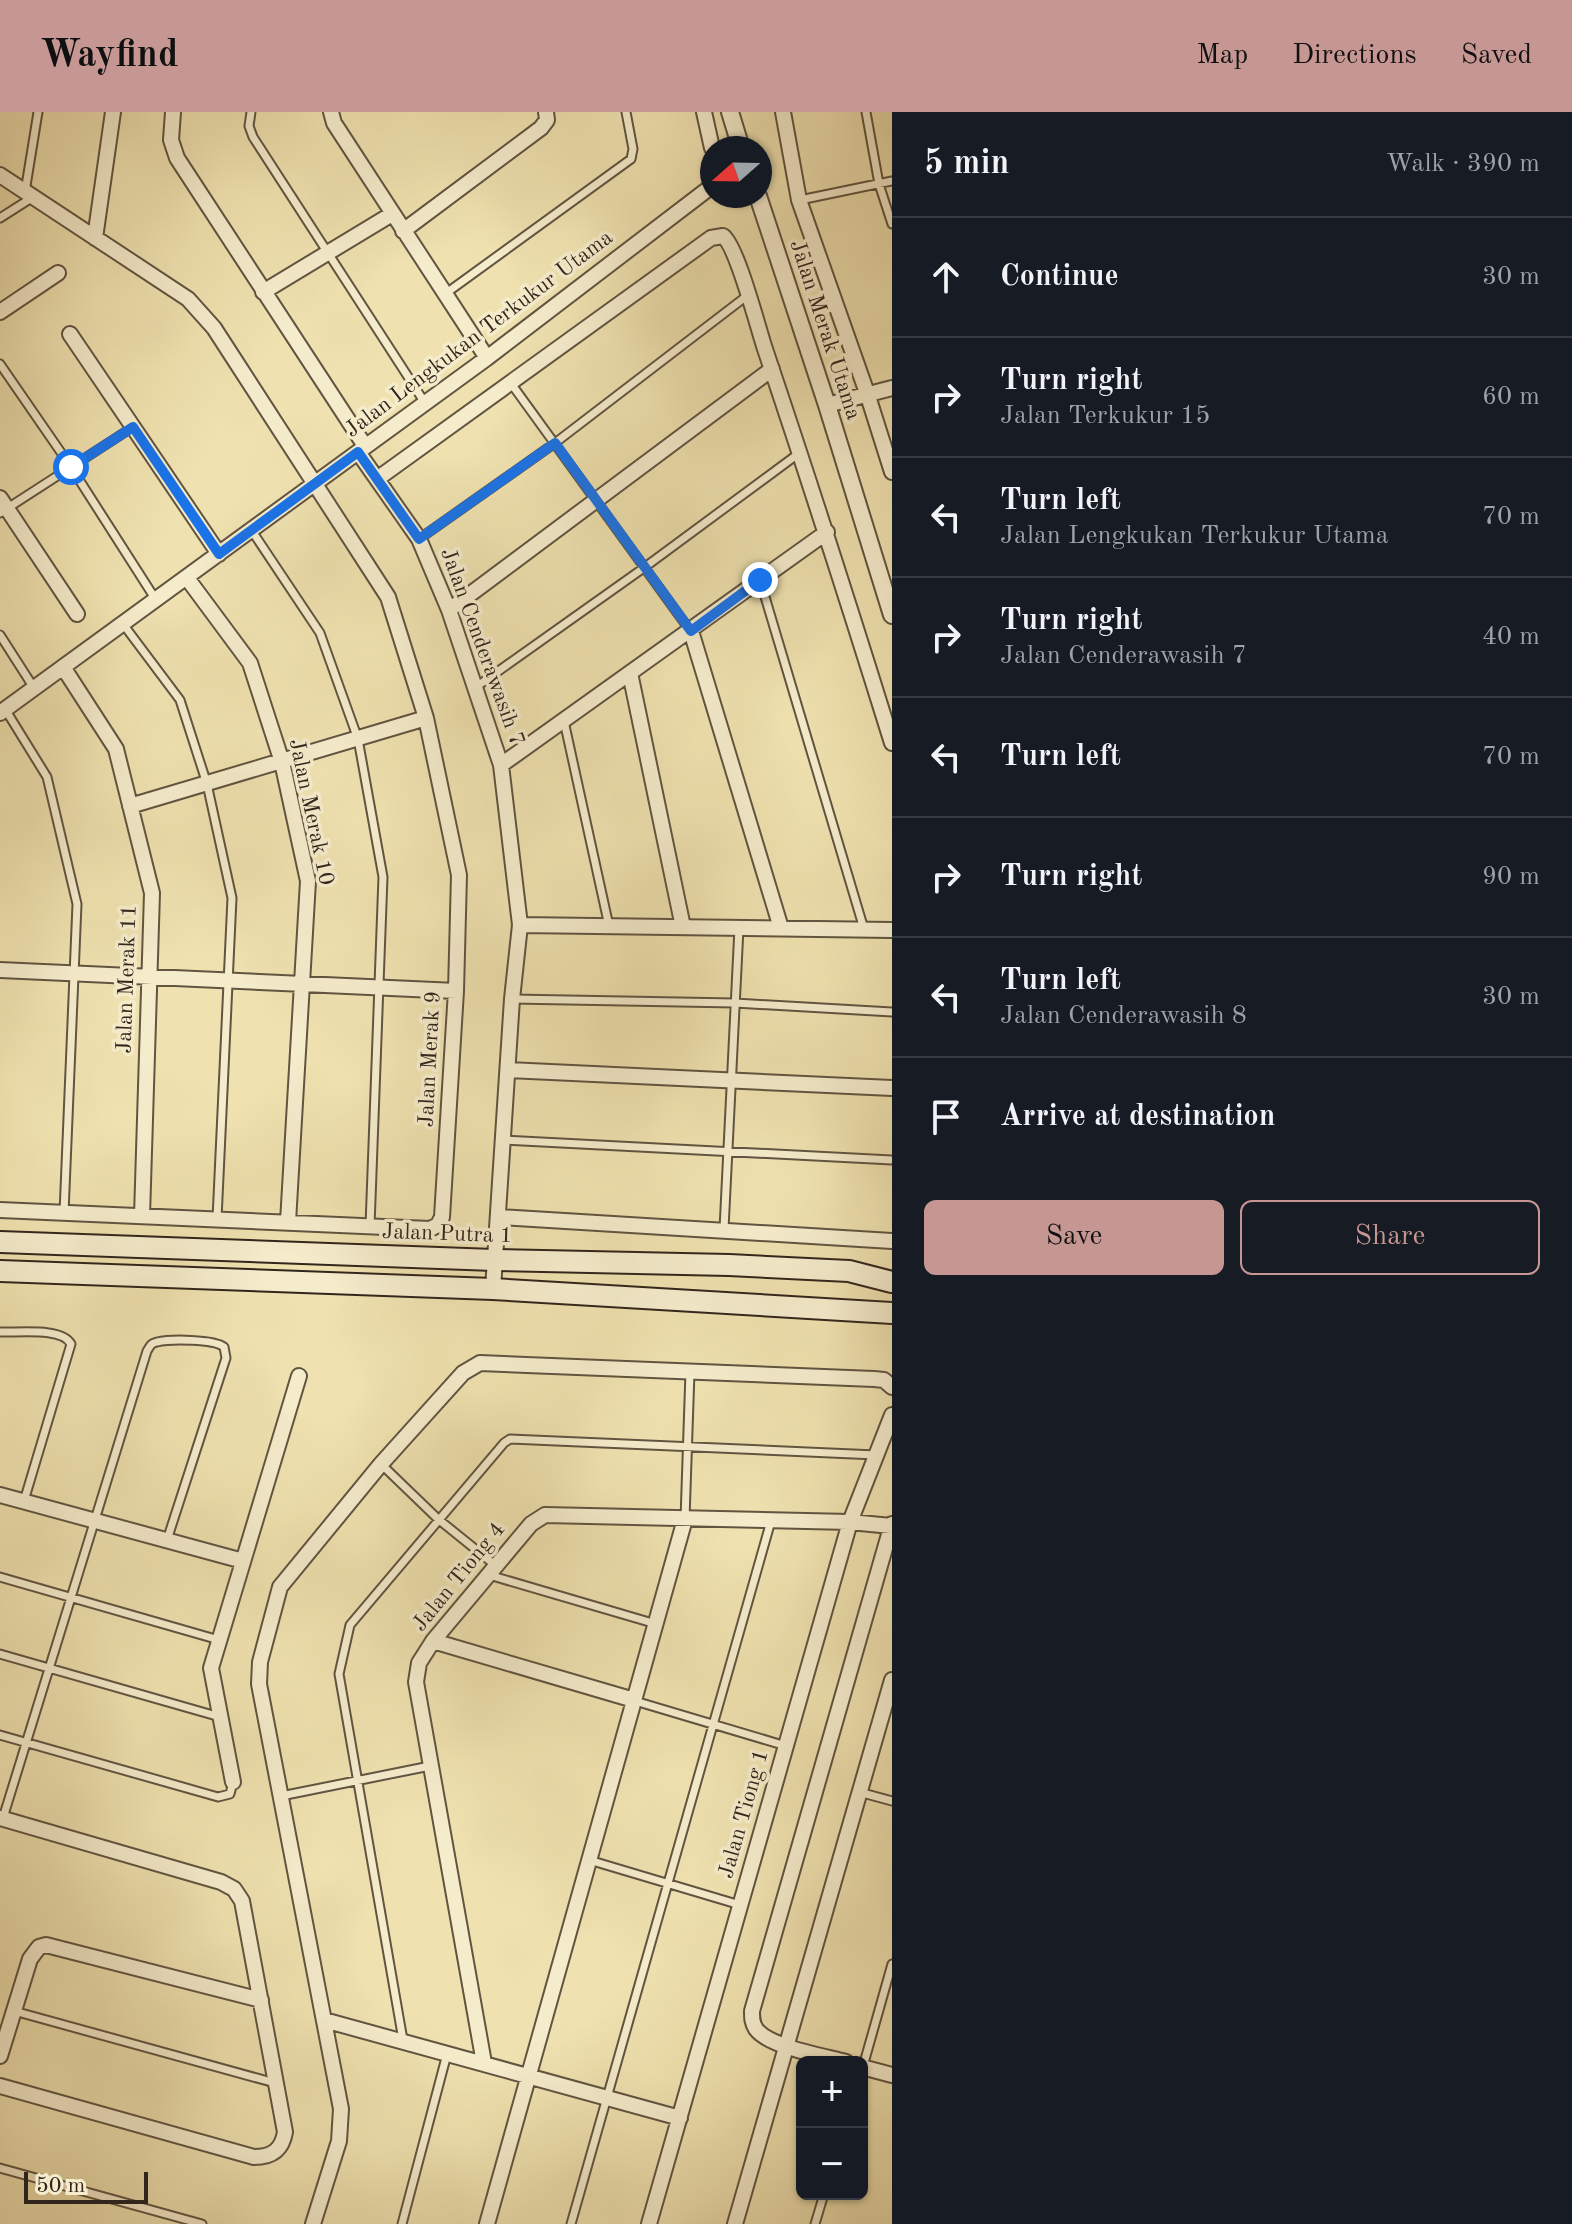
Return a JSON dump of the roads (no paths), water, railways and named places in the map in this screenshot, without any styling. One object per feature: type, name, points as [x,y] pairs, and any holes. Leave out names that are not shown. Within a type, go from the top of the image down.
[{"type":"main road","name":"Jalan Putra 1","points":[[0,1242],[494,1260],[744,1265],[849,1271],[892,1282]]},
{"type":"main road","points":[[0,1271],[493,1289],[892,1313]]},
{"type":"street","points":[[95,238],[113,112]]},
{"type":"street","name":"Jalan Cenderawasih 7","points":[[173,112],[173,150],[377,479],[419,539],[449,610],[501,765],[520,925],[512,999],[493,1289]]},
{"type":"street","points":[[331,112],[334,123],[487,358]]},
{"type":"street","points":[[403,231],[541,128],[547,120],[546,112]]},
{"type":"street","points":[[704,112],[709,136]]},
{"type":"street","points":[[730,112],[737,136]]},
{"type":"street","points":[[783,112],[799,200],[892,472]]},
{"type":"street","name":"Jalan Merak 9","points":[[0,175],[188,299],[214,328],[388,597],[426,718],[459,875],[456,991],[441,1221],[430,1229],[0,1210]]},
{"type":"street","name":"Jalan Lengkukan Terkukur Utama","points":[[3,711],[487,358],[700,195]]},
{"type":"street","name":"Jalan Merak Utama","points":[[762,208],[892,615]]},
{"type":"street","points":[[263,292],[392,214]]},
{"type":"street","points":[[377,479],[711,238],[723,236],[730,244],[748,295],[827,532],[892,743]]},
{"type":"street","points":[[0,312],[58,273]]},
{"type":"street","points":[[70,334],[219,554]]},
{"type":"street","points":[[449,610],[772,369]]},
{"type":"street","points":[[827,405],[892,388]]},
{"type":"street","points":[[2,506],[77,614]]},
{"type":"street","points":[[501,765],[827,532]]},
{"type":"street","name":"Jalan Merak 10","points":[[187,578],[250,663],[282,762],[308,881],[288,1222]]},
{"type":"street","points":[[691,631],[781,928]]},
{"type":"street","name":"Jalan Merak 11","points":[[63,667],[116,749],[152,893],[142,1216]]},
{"type":"street","points":[[630,673],[683,927]]},
{"type":"street","points":[[130,806],[426,718]]},
{"type":"street","points":[[520,925],[892,930]]},
{"type":"street","points":[[0,970],[456,991]]},
{"type":"street","points":[[508,1070],[892,1088]]},
{"type":"street","points":[[499,1217],[892,1241]]},
{"type":"street","points":[[313,2224],[342,2125],[258,1673],[280,1587],[381,1464],[463,1373],[480,1363],[874,1379],[884,1380],[892,1387]]},
{"type":"street","points":[[233,1782],[211,1668],[299,1376]]},
{"type":"street","name":"Jalan Tiong 1","points":[[649,2224],[850,1522],[892,1415]]},
{"type":"street","points":[[0,1495],[243,1561]]},
{"type":"street","name":"Jalan Tiong 4","points":[[484,2063],[416,1672],[433,1641],[531,1524],[545,1515],[892,1525]]},
{"type":"street","points":[[487,2224],[685,1519]]},
{"type":"street","points":[[824,2056],[786,2046],[759,2033],[754,2027],[752,2011],[892,1525]]},
{"type":"street","points":[[876,1578],[892,1584]]},
{"type":"street","points":[[433,1641],[634,1700]]},
{"type":"street","points":[[735,2224],[892,1680]]},
{"type":"street","points":[[0,2086],[254,2157],[265,2157],[276,2151],[283,2143],[285,2132],[242,1901],[234,1889],[221,1882],[1,1818]]},
{"type":"street","points":[[0,2056],[30,1959],[33,1952],[46,1945],[261,2000]]},
{"type":"street","points":[[324,2020],[680,2118]]},
{"type":"street","points":[[868,2069],[892,2075]]},
{"type":"lane","points":[[0,218],[29,194],[38,112]]},
{"type":"lane","points":[[251,112],[249,126],[253,137],[425,403]]},
{"type":"lane","points":[[445,294],[631,159],[633,149],[626,112]]},
{"type":"lane","points":[[866,112],[879,184],[892,224]]},
{"type":"lane","points":[[799,200],[892,181]]},
{"type":"lane","points":[[419,539],[555,443],[748,295]]},
{"type":"lane","points":[[0,364],[71,467],[156,600]]},
{"type":"lane","points":[[510,382],[691,631]]},
{"type":"lane","points":[[2,506],[133,427]]},
{"type":"lane","points":[[476,687],[800,452]]},
{"type":"lane","points":[[252,531],[320,633],[358,739],[383,877],[370,1226]]},
{"type":"lane","points":[[760,580],[864,929]]},
{"type":"lane","points":[[123,624],[180,700],[207,784],[232,898],[217,1219]]},
{"type":"lane","points":[[0,635],[34,688]]},
{"type":"lane","points":[[3,711],[47,777],[77,904],[64,1213]]},
{"type":"lane","points":[[563,720],[609,926]]},
{"type":"lane","points":[[724,1229],[739,928]]},
{"type":"lane","points":[[512,999],[735,1003],[892,1012]]},
{"type":"lane","points":[[504,1140],[892,1160]]},
{"type":"lane","points":[[0,1332],[59,1334],[71,1344],[24,1501]]},
{"type":"lane","points":[[1,1818],[149,1346],[159,1342],[214,1341],[224,1347],[226,1358],[167,1540]]},
{"type":"lane","points":[[685,1519],[690,1370]]},
{"type":"lane","points":[[403,2042],[339,1674],[350,1625],[438,1519],[510,1439],[876,1455]]},
{"type":"lane","points":[[381,1464],[491,1570],[656,1624]]},
{"type":"lane","points":[[571,2224],[771,1521]]},
{"type":"lane","points":[[0,1577],[219,1640]]},
{"type":"lane","points":[[0,1654],[220,1717]]},
{"type":"lane","points":[[634,1700],[786,1746]]},
{"type":"lane","points":[[0,1735],[218,1797],[230,1794],[233,1782]]},
{"type":"lane","points":[[281,1796],[430,1766]]},
{"type":"lane","points":[[858,1791],[892,1801]]},
{"type":"lane","points":[[589,1860],[740,1905]]},
{"type":"lane","points":[[865,2056],[892,1964]]},
{"type":"lane","points":[[14,2011],[277,2083]]},
{"type":"lane","points":[[402,2224],[447,2054]]},
{"type":"lane","points":[[0,2168],[202,2224]]},
{"type":"lane","points":[[815,2224],[822,2200]]}]
